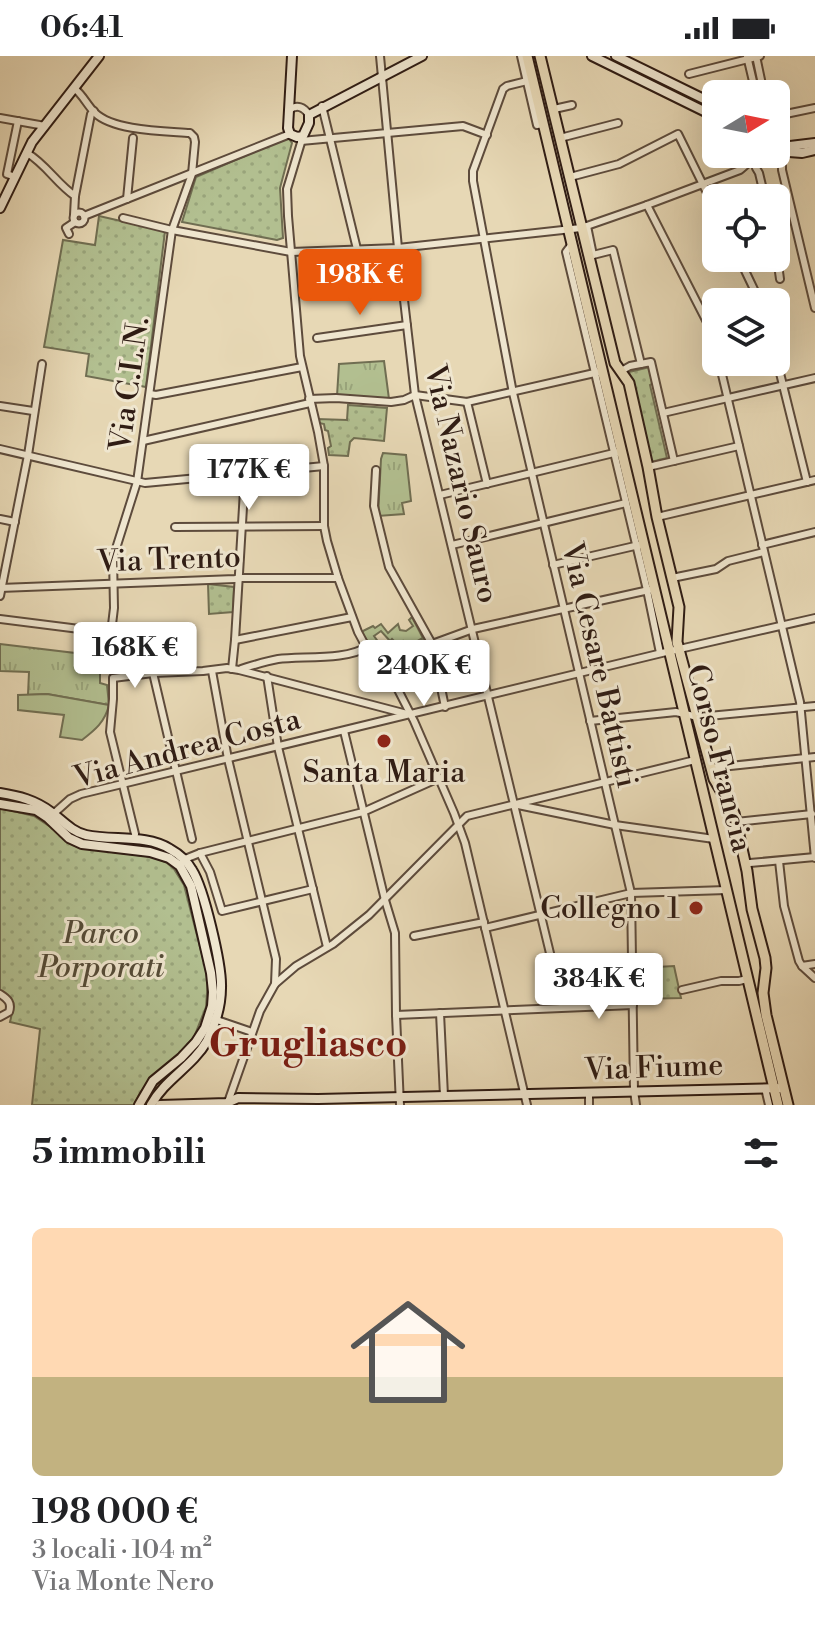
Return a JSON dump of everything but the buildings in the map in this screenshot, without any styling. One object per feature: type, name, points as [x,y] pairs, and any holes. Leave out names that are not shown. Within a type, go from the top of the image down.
[{"type":"main road","name":"Corso Francia","points":[[524,56],[572,244],[629,502],[669,651],[778,1105]]},
{"type":"main road","name":"Corso Francia","points":[[540,56],[615,363],[629,383],[679,607],[677,642],[669,651]]},
{"type":"main road","name":"Corso Francia","points":[[669,651],[698,717],[714,779],[734,813],[752,909],[765,958],[763,993],[774,1088],[788,1105]]},
{"type":"street","points":[[0,208],[32,142],[99,56]]},
{"type":"street","points":[[290,134],[288,111],[292,56]]},
{"type":"street","name":"Via Nazario Sauro","points":[[380,56],[415,395],[563,1007]]},
{"type":"street","points":[[309,115],[422,56]]},
{"type":"street","name":"Corso Francia","points":[[524,56],[537,125],[543,124]]},
{"type":"street","points":[[593,56],[702,110]]},
{"type":"street","points":[[616,56],[702,98]]},
{"type":"street","points":[[689,74],[753,57]]},
{"type":"street","points":[[753,57],[755,80]]},
{"type":"street","points":[[753,57],[760,80]]},
{"type":"street","name":"Via Cesare Battisti","points":[[527,81],[503,89],[472,175],[513,393],[631,893],[636,1105]]},
{"type":"street","points":[[74,88],[94,111],[75,196],[74,219]]},
{"type":"street","points":[[554,109],[572,105]]},
{"type":"street","points":[[322,106],[357,249]]},
{"type":"street","points":[[288,111],[299,107],[309,115],[287,189],[302,367],[324,466],[327,541],[352,617],[366,647],[392,678],[459,825],[527,1105]]},
{"type":"street","points":[[790,113],[815,108]]},
{"type":"street","name":"Via C.L.N.","points":[[0,619],[111,633],[113,558],[137,482],[172,230],[192,174],[195,142],[190,133],[134,129],[106,120],[94,111]]},
{"type":"street","points":[[0,118],[45,126]]},
{"type":"street","points":[[15,177],[7,174],[18,121]]},
{"type":"street","points":[[560,138],[618,123]]},
{"type":"street","points":[[69,234],[66,228],[78,212],[84,216],[290,134],[302,138],[330,138],[463,126],[487,135]]},
{"type":"street","points":[[570,177],[619,164],[678,134],[703,184],[744,168]]},
{"type":"street","points":[[127,199],[133,138]]},
{"type":"street","points":[[790,149],[815,143]]},
{"type":"street","points":[[790,154],[815,150]]},
{"type":"street","points":[[27,153],[38,159],[75,196]]},
{"type":"street","points":[[790,161],[802,153]]},
{"type":"street","points":[[782,168],[815,308]]},
{"type":"street","points":[[123,218],[291,252],[398,248],[584,227],[702,184]]},
{"type":"street","points":[[647,205],[702,312]]},
{"type":"street","points":[[333,293],[347,293],[347,250]]},
{"type":"street","points":[[591,255],[613,250],[641,364]]},
{"type":"street","points":[[779,272],[780,279]]},
{"type":"street","points":[[347,284],[401,277]]},
{"type":"street","points":[[317,338],[407,325]]},
{"type":"street","points":[[621,371],[651,362],[674,461]]},
{"type":"street","points":[[0,596],[28,455],[42,364]]},
{"type":"street","points":[[150,394],[302,367]]},
{"type":"street","points":[[143,441],[310,401],[336,398],[391,402],[415,395],[467,402],[599,372]]},
{"type":"street","points":[[722,376],[801,707],[815,857]]},
{"type":"street","points":[[657,517],[811,481],[781,376]]},
{"type":"street","points":[[663,413],[815,378]]},
{"type":"street","points":[[467,402],[487,484]]},
{"type":"street","points":[[0,406],[33,411]]},
{"type":"street","points":[[648,467],[739,446]]},
{"type":"street","points":[[0,449],[145,483],[324,466]]},
{"type":"street","points":[[440,495],[618,452]]},
{"type":"street","points":[[376,470],[374,506],[389,567],[432,644],[445,707]]},
{"type":"street","points":[[235,669],[245,474]]},
{"type":"street","points":[[452,545],[629,502]]},
{"type":"street","points":[[0,519],[15,522]]},
{"type":"street","points":[[175,527],[324,526]]},
{"type":"street","points":[[672,578],[716,569],[728,561],[815,534]]},
{"type":"street","points":[[553,565],[640,544]]},
{"type":"street","name":"Via Trento","points":[[1,588],[338,578]]},
{"type":"street","points":[[392,678],[432,644],[473,629],[651,589]]},
{"type":"street","points":[[235,640],[352,617]]},
{"type":"street","name":"Via Andrea Costa","points":[[51,816],[73,797],[123,784],[815,618]]},
{"type":"street","points":[[135,834],[110,732],[113,678],[235,669],[281,659],[353,654],[366,647]]},
{"type":"street","points":[[235,669],[410,715]]},
{"type":"street","points":[[212,671],[228,759],[276,959],[275,984]]},
{"type":"street","points":[[153,673],[192,839]]},
{"type":"street","points":[[267,676],[278,747],[327,947]]},
{"type":"street","points":[[590,721],[676,712],[698,717],[815,706]]},
{"type":"street","points":[[344,731],[395,933],[400,1101]]},
{"type":"street","points":[[711,768],[815,757]]},
{"type":"street","points":[[227,1104],[264,1002],[275,984],[355,926],[385,900],[470,815],[695,760]]},
{"type":"street","points":[[182,862],[200,853],[363,812],[439,778]]},
{"type":"street","points":[[0,793],[30,799],[81,834],[158,843],[172,850],[193,871],[201,888],[220,970],[221,988],[201,1050],[166,1083],[151,1105]]},
{"type":"street","points":[[0,804],[36,810],[51,816]]},
{"type":"street","points":[[515,804],[615,825],[714,839]]},
{"type":"street","points":[[736,822],[813,814]]},
{"type":"street","points":[[200,853],[210,872],[222,911],[313,889]]},
{"type":"street","name":"Corso Francia","points":[[750,863],[815,857]]},
{"type":"street","points":[[779,861],[784,906],[802,966],[815,978]]},
{"type":"street","points":[[414,936],[541,914],[631,893],[727,890]]},
{"type":"street","points":[[802,966],[815,964]]},
{"type":"street","points":[[682,990],[747,979]]},
{"type":"street","points":[[0,994],[10,1006],[7,1015],[0,1017]]},
{"type":"street","points":[[396,1015],[633,1005]]},
{"type":"street","points":[[440,1013],[444,1096]]},
{"type":"street","points":[[212,1018],[252,1032]]},
{"type":"street","points":[[139,1105],[153,1081],[196,1042],[212,1018]]},
{"type":"street","name":"Corso Francia","points":[[769,1105],[774,1088]]},
{"type":"street","name":"Via Fiume","points":[[160,1105],[227,1104],[238,1098],[400,1101],[444,1096],[774,1088]]},
{"type":"street","points":[[589,1093],[589,1105]]},
{"type":"green space","points":[[284,139],[292,143],[280,188],[283,238],[277,240],[182,222],[196,177]]},
{"type":"green space","points":[[99,216],[165,231],[146,387],[86,376],[89,354],[44,347],[63,240],[95,245]]},
{"type":"green space","points":[[384,361],[389,399],[337,396],[339,364]]},
{"type":"green space","points":[[650,367],[654,383],[650,385],[667,458],[651,462],[629,372]]},
{"type":"green space","points":[[348,405],[387,408],[384,441],[354,438],[350,442],[348,456],[329,455],[328,431],[318,419],[347,420]]},
{"type":"green space","points":[[383,453],[406,455],[411,501],[402,503],[404,514],[378,516]]},
{"type":"green space","points":[[208,584],[234,587],[233,612],[209,614]]},
{"type":"green space","points":[[412,617],[427,646],[421,639],[407,647],[403,641],[396,646],[397,653],[392,647],[381,653],[387,660],[383,662],[377,655],[394,641],[390,641],[381,631],[374,636],[382,647],[375,652],[361,632],[381,624],[388,633],[398,624],[400,630],[406,631],[413,626],[409,620]]},
{"type":"green space","points":[[0,644],[100,656],[100,683],[107,685],[109,705],[47,694],[28,695],[29,672],[0,671]]},
{"type":"green space","points":[[47,694],[109,705],[99,725],[82,740],[60,737],[64,715],[18,710],[18,695]]},
{"type":"green space","name":"Parco Porporati","points":[[0,808],[34,816],[82,848],[152,857],[166,862],[184,885],[208,978],[206,1007],[194,1037],[153,1076],[134,1105],[32,1105],[40,1029],[10,1022],[12,1004],[0,990]]},
{"type":"green space","points":[[674,966],[681,998],[639,999],[639,968]]},
{"type":"place","name":"Santa Maria","points":[[384,741]]},
{"type":"place","name":"Collegno 1","points":[[696,908]]},
{"type":"district","name":"Grugliasco","points":[[308,1043]]}]
